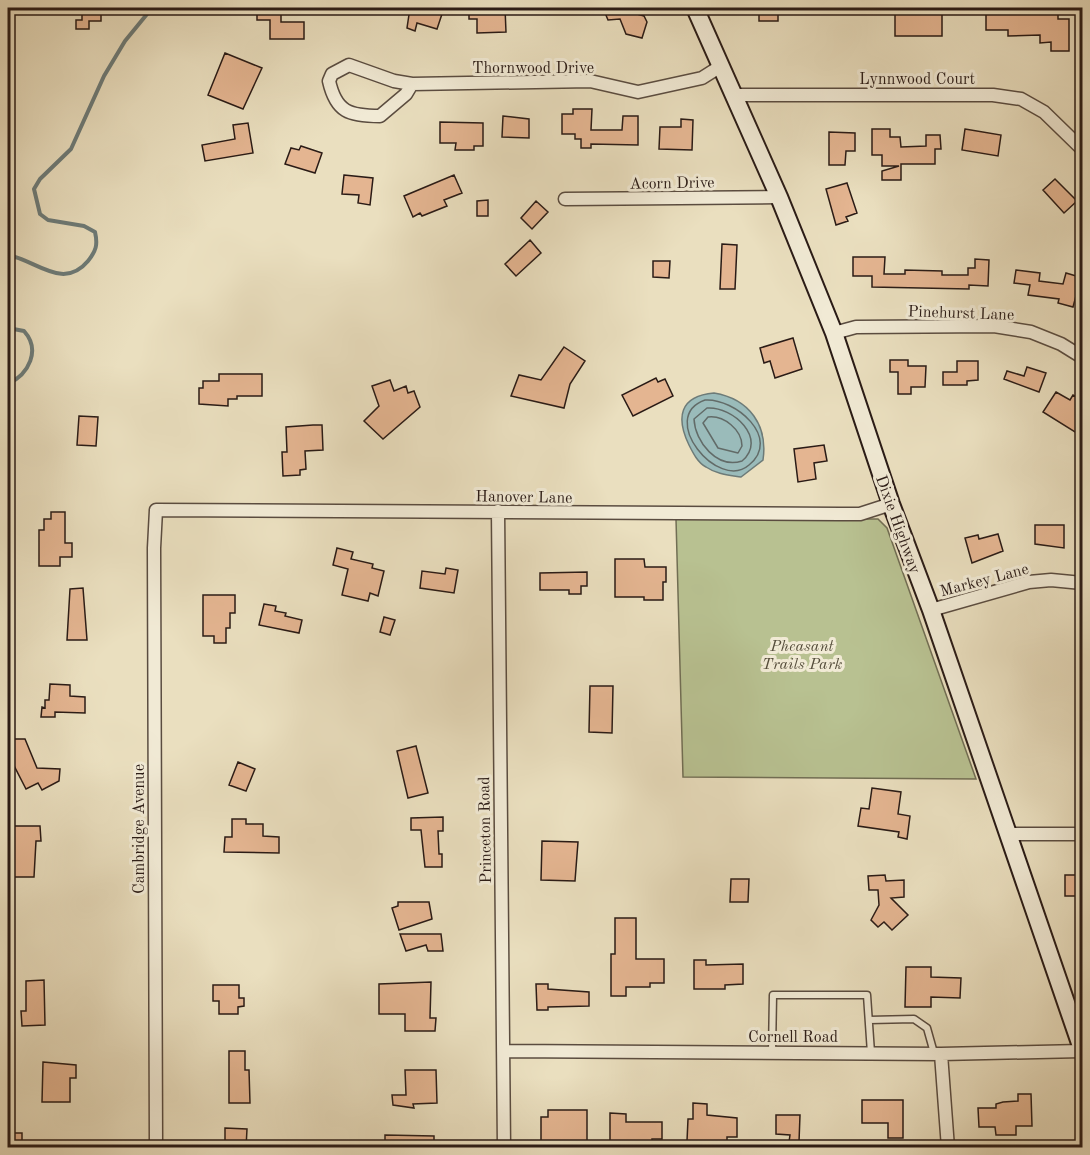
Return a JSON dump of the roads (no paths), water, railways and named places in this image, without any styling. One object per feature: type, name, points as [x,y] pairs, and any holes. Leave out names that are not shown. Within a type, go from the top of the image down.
[{"type":"main road","name":"Dixie Highway","points":[[695,8],[779,197],[834,333],[891,504],[1083,1050]]},
{"type":"street","name":"Thornwood Drive","points":[[412,84],[406,94],[380,116],[359,116],[343,110],[333,98],[328,81],[332,74],[349,65],[394,81],[412,84],[590,81],[638,92],[702,78],[721,66]]},
{"type":"street","name":"Lynnwood Court","points":[[733,95],[993,95],[1021,99],[1044,112],[1083,149]]},
{"type":"street","name":"Acorn Drive","points":[[564,199],[779,197]]},
{"type":"street","name":"Pinehurst Lane","points":[[834,333],[856,327],[1002,327],[1032,332],[1061,344],[1083,357]]},
{"type":"street","name":"Hanover Lane","points":[[156,510],[850,514],[891,504]]},
{"type":"street","name":"Cambridge Avenue","points":[[156,510],[156,1148]]},
{"type":"street","name":"Princeton Road","points":[[498,512],[504,1148]]},
{"type":"street","name":"Markey Lane","points":[[930,610],[1029,582],[1052,580],[1083,583]]},
{"type":"street","points":[[1008,834],[1083,834]]},
{"type":"street","name":"Cornell Road","points":[[503,1051],[938,1054],[1083,1050]]},
{"type":"street","points":[[938,1054],[948,1148]]},
{"type":"lane","points":[[772,1053],[773,995],[867,995],[871,1053]]},
{"type":"lane","points":[[869,1020],[914,1020],[927,1028],[938,1054]]},
{"type":"water","points":[[714,393],[738,401],[747,408],[754,416],[763,436],[763,460],[741,477],[718,473],[703,465],[689,445],[682,426],[682,417],[687,404],[702,395]]},
{"type":"waterway","points":[[8,255],[59,274],[79,270],[93,254],[96,248],[95,232],[84,226],[48,220],[40,214],[34,189],[40,179],[71,149],[104,76],[125,41],[152,8]]},
{"type":"waterway","points":[[8,328],[24,331],[32,346],[27,368],[8,384]]},
{"type":"park label","name":"Pheasant Trails Park","points":[[802,654]]}]
